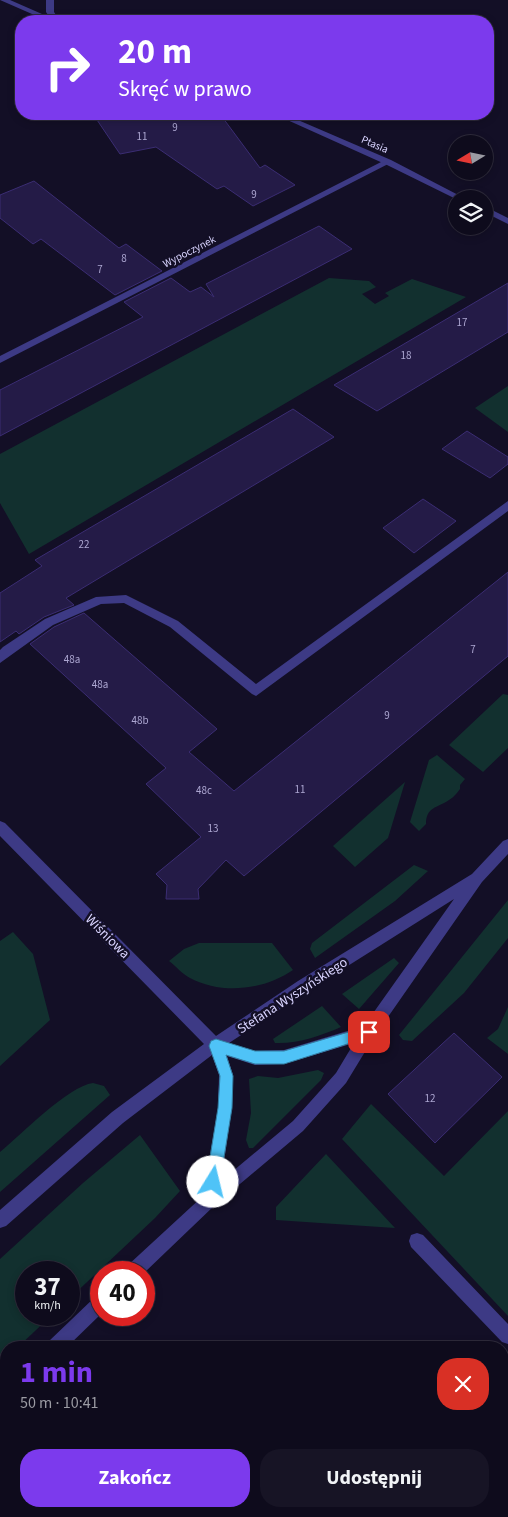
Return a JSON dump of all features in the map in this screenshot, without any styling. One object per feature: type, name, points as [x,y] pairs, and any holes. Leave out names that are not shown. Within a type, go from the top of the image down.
[{"type":"street","points":[[4,0],[40,15]]},
{"type":"street","points":[[50,0],[52,15]]},
{"type":"street","name":"Ptasia","points":[[292,120],[388,162],[448,192]]},
{"type":"street","name":"Wypoczynek","points":[[0,360],[388,162]]},
{"type":"street","points":[[493,214],[508,221]]},
{"type":"street","points":[[0,658],[6,650],[49,622],[100,600],[126,599],[174,624],[256,691],[508,505]]},
{"type":"street","name":"Wiśniowa","points":[[0,827],[216,1046]]},
{"type":"street","name":"Stefana Wyszyńskiego","points":[[145,1261],[210,1200],[298,1126],[341,1078],[369,1032],[478,878],[508,845]]},
{"type":"street","name":"Stefana Wyszyńskiego","points":[[0,1220],[135,1104],[216,1046],[314,980],[478,878]]},
{"type":"street","points":[[216,1046],[255,1058],[284,1057],[369,1032]]},
{"type":"street","points":[[210,1200],[225,1108],[226,1076],[216,1046]]},
{"type":"street","points":[[417,1241],[508,1336]]},
{"type":"street","points":[[61,1341],[90,1314]]},
{"type":"green space","points":[[329,278],[369,281],[376,287],[362,294],[375,304],[389,296],[385,293],[412,279],[466,297],[29,554],[0,503],[0,454]]},
{"type":"green space","points":[[508,386],[508,432],[475,408]]},
{"type":"green space","points":[[503,694],[508,695],[508,748],[483,772],[449,745]]},
{"type":"green space","points":[[437,755],[465,779],[453,797],[430,811],[426,818],[426,824],[419,831],[410,822],[429,760]]},
{"type":"green space","points":[[405,782],[388,838],[355,867],[333,846]]},
{"type":"green space","points":[[414,865],[428,871],[395,901],[315,958],[310,949],[312,943]]},
{"type":"green space","points":[[508,900],[508,938],[464,993],[412,1041],[403,1040],[399,1035]]},
{"type":"green space","points":[[13,932],[33,954],[50,1020],[0,1066],[0,941]]},
{"type":"green space","points":[[199,943],[272,943],[293,970],[269,982],[243,988],[216,987],[202,983],[187,976],[169,961],[184,949]]},
{"type":"green space","points":[[394,958],[399,963],[359,1009],[342,994]]},
{"type":"green space","points":[[322,1006],[341,1027],[309,1039],[275,1043],[273,1039]]},
{"type":"green space","points":[[508,1007],[508,1054],[487,1038],[498,1029]]},
{"type":"green space","points":[[318,1070],[324,1073],[321,1080],[253,1148],[249,1148],[246,1140],[251,1113],[249,1079],[258,1076],[278,1078]]},
{"type":"green space","points":[[93,1083],[104,1086],[110,1095],[0,1192],[0,1152],[58,1102],[83,1086]]},
{"type":"green space","points":[[371,1104],[444,1176],[508,1111],[508,1316],[342,1139]]},
{"type":"green space","points":[[140,1135],[180,1191],[155,1218],[109,1261],[90,1261],[90,1279],[80,1289],[80,1261],[15,1261],[15,1326],[40,1326],[24,1341],[0,1341],[0,1259],[83,1183]]},
{"type":"green space","points":[[326,1154],[395,1228],[276,1220],[276,1207]]},
{"type":"building","points":[[97,120],[224,120],[260,168],[265,165],[295,185],[253,206],[224,186],[217,189],[156,147],[120,154]]},
{"type":"building","points":[[34,181],[119,248],[126,244],[162,271],[115,295],[41,239],[33,244],[0,218],[0,195]]},
{"type":"building","points":[[319,226],[352,249],[0,436],[0,390],[143,317],[124,302],[171,278],[190,292],[201,287],[214,297],[206,284]]},
{"type":"building","points":[[508,283],[508,332],[377,411],[334,385]]},
{"type":"building","points":[[293,409],[334,437],[66,598],[74,605],[44,617],[19,634],[16,631],[0,642],[0,593],[42,566],[35,560]]},
{"type":"building","points":[[467,431],[508,457],[508,464],[490,478],[442,449]]},
{"type":"building","points":[[423,499],[456,521],[414,553],[383,528]]},
{"type":"building","points":[[508,572],[508,656],[244,876],[226,860],[198,889],[199,899],[166,899],[167,885],[156,874],[201,837],[146,784],[166,768],[30,644],[54,627],[84,613],[217,729],[189,752],[234,791]]},
{"type":"building","points":[[454,1033],[502,1077],[435,1143],[388,1094]]},
{"type":"route","points":[[213,1182],[225,1108],[226,1076],[216,1046],[255,1058],[284,1057],[369,1032]]}]
